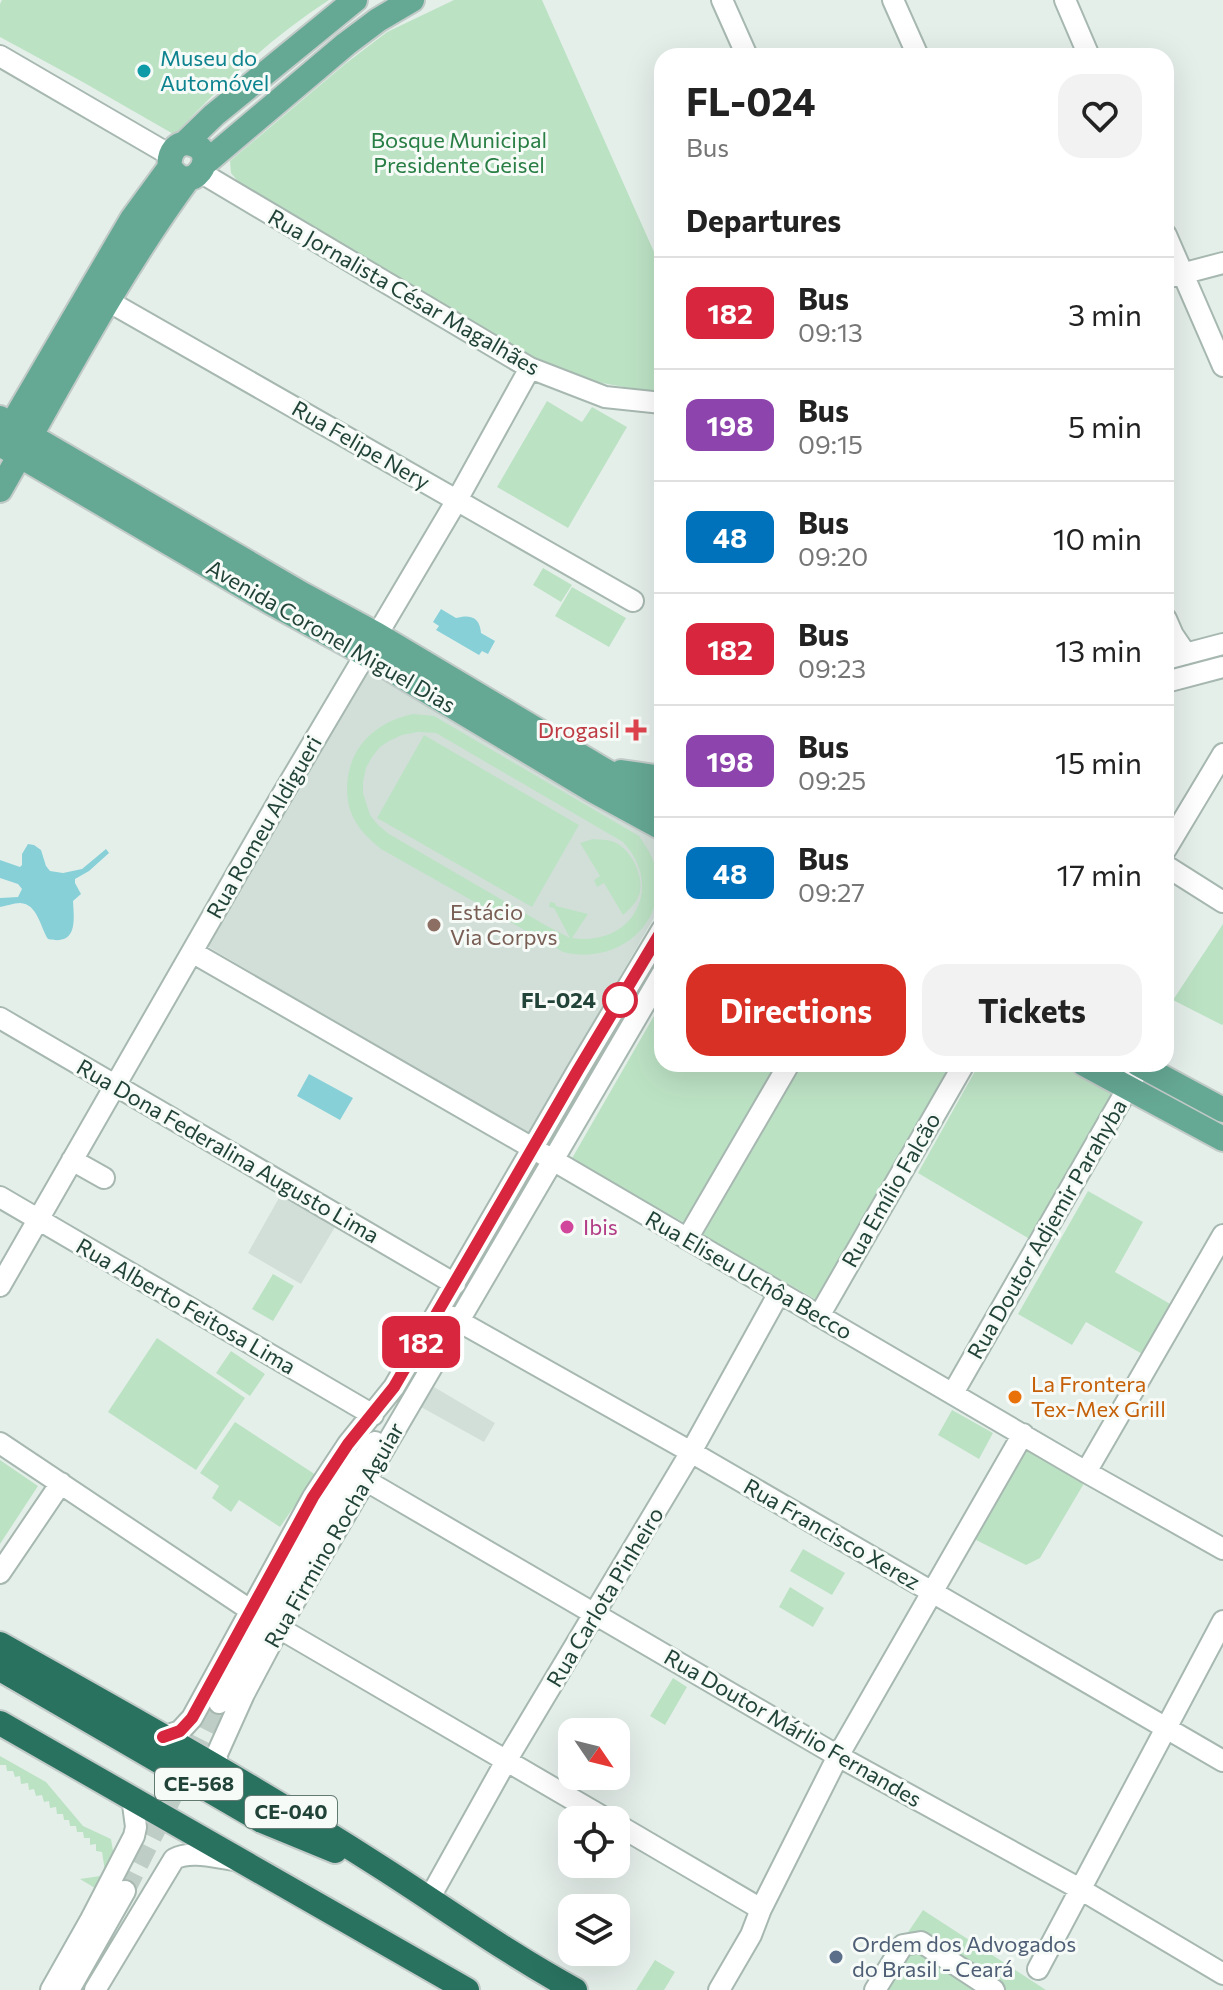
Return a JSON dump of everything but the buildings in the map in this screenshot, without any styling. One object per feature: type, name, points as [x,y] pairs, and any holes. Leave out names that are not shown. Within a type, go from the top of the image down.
[{"type":"highway","name":"CE-040","points":[[0,1644],[282,1806],[502,1948],[575,1990]]},
{"type":"highway","name":"CE-568","points":[[0,1669],[262,1821],[382,1868]]},
{"type":"highway","name":"CE-040","points":[[0,1723],[467,1990]]},
{"type":"main road","points":[[0,490],[9,438],[100,296],[163,214],[186,163],[214,115],[355,0]]},
{"type":"main road","points":[[186,163],[378,20],[412,0]]},
{"type":"main road","name":"Avenida Coronel Miguel Dias","points":[[9,438],[370,644],[654,798]]},
{"type":"main road","name":"Avenida Coronel Miguel Dias","points":[[370,644],[594,791],[654,824]]},
{"type":"main road","points":[[604,770],[654,777]]},
{"type":"main road","points":[[1099,1072],[1223,1139]]},
{"type":"main road","points":[[1153,1072],[1223,1110]]},
{"type":"street","points":[[722,0],[743,48]]},
{"type":"street","points":[[893,0],[914,48]]},
{"type":"street","points":[[1065,0],[1086,48]]},
{"type":"street","name":"Rua Jornalista César Magalhães","points":[[0,56],[530,368],[605,397],[654,402]]},
{"type":"street","points":[[1223,263],[1174,275],[1223,366]]},
{"type":"street","name":"Rua Felipe Nery","points":[[100,296],[633,601]]},
{"type":"street","name":"Rua Romeu Aldigueri","points":[[0,1286],[370,644],[457,500],[530,368]]},
{"type":"street","points":[[1176,656],[1223,644]]},
{"type":"street","points":[[1174,680],[1213,669],[1223,684]]},
{"type":"street","points":[[1174,836],[1223,754]]},
{"type":"street","points":[[1174,871],[1223,902]]},
{"type":"street","name":"Rua Firmino Rocha Aguiar","points":[[163,1737],[180,1731],[192,1718],[313,1497],[348,1444],[394,1387],[654,943]]},
{"type":"street","name":"Rua Eliseu Uchôa Becco","points":[[192,952],[1086,1472],[1221,1543]]},
{"type":"street","name":"Rua Firmino Rocha Aguiar","points":[[221,1771],[217,1754],[279,1628],[654,988]]},
{"type":"street","name":"Rua Dona Federalina Augusto Lima","points":[[0,1018],[455,1284]]},
{"type":"street","points":[[687,1239],[784,1072]]},
{"type":"street","name":"Rua Emílio Falcão","points":[[819,1316],[959,1072]]},
{"type":"street","name":"Rua Doutor Adjemir Parahyba","points":[[953,1393],[1136,1072]]},
{"type":"street","points":[[72,1160],[104,1178]]},
{"type":"street","name":"Rua Alberto Feitosa Lima","points":[[0,1197],[373,1415]]},
{"type":"street","points":[[1086,1472],[1223,1235]]},
{"type":"street","name":"Rua Carlota Pinheiro","points":[[429,1899],[506,1761],[691,1452],[779,1293]]},
{"type":"street","name":"Rua Francisco Xerez","points":[[439,1310],[691,1452],[1223,1761]]},
{"type":"street","points":[[219,1703],[254,1636],[337,1494],[374,1443],[408,1405]]},
{"type":"street","points":[[719,1990],[751,1935],[838,1756],[1023,1434]]},
{"type":"street","points":[[0,1443],[250,1610]]},
{"type":"street","name":"Rua Doutor Márlio Fernandes","points":[[365,1480],[838,1756],[1080,1889],[1223,1974]]},
{"type":"street","points":[[0,1573],[61,1483]]},
{"type":"street","points":[[1038,1969],[1223,1621]]},
{"type":"street","points":[[279,1628],[584,1806]]},
{"type":"street","points":[[51,1990],[134,1836],[136,1827],[132,1797]]},
{"type":"street","points":[[630,1832],[761,1909]]},
{"type":"street","points":[[95,1990],[174,1859],[190,1855],[240,1860]]},
{"type":"street","points":[[69,1990],[125,1891]]},
{"type":"street","points":[[875,1990],[903,1945],[921,1942],[994,1990]]},
{"type":"shaded area","name":"Estácio Via Corpvs","points":[[369,673],[654,838],[654,918],[529,1133],[524,1134],[207,946],[365,675]]},
{"type":"shaded area","points":[[280,1196],[335,1227],[301,1284],[248,1253]]},
{"type":"shaded area","points":[[434,1387],[495,1423],[484,1442],[421,1407]]},
{"type":"green space","points":[[2,0],[329,0],[248,63],[175,135],[0,37]]},
{"type":"green space","name":"Bosque Municipal Presidente Geisel","points":[[454,0],[542,0],[654,252],[654,391],[586,380],[516,349],[241,185],[231,173],[230,161],[387,32]]},
{"type":"green space","points":[[547,401],[582,422],[592,407],[627,427],[568,528],[497,487]]},
{"type":"green space","points":[[543,568],[572,585],[561,602],[533,585]]},
{"type":"green space","points":[[572,587],[626,618],[609,647],[555,616]]},
{"type":"green space","points":[[413,714],[434,716],[639,836],[654,863],[654,908],[646,924],[619,947],[602,953],[583,955],[563,952],[377,846],[355,822],[347,786],[353,759],[359,748],[366,738],[387,723]],"holes":[[[418,732],[436,733],[623,842],[635,859],[641,877],[641,895],[636,910],[626,923],[612,933],[593,938],[572,938],[588,914],[550,902],[549,907],[554,908],[570,938],[378,825],[370,815],[363,793],[366,768],[380,747],[389,741]]]},
{"type":"green space","points":[[424,735],[579,825],[532,907],[377,818]]},
{"type":"green space","points":[[593,839],[618,844],[635,864],[640,892],[623,915],[604,883],[597,887],[594,880],[600,876],[580,843]]},
{"type":"green space","points":[[1223,924],[1223,1024],[1174,998]]},
{"type":"green space","points":[[654,1016],[654,1072],[772,1072],[685,1223],[571,1160]]},
{"type":"green space","points":[[797,1072],[950,1072],[820,1302],[703,1235]]},
{"type":"green space","points":[[975,1072],[1080,1072],[1117,1092],[1033,1241],[918,1173]]},
{"type":"green space","points":[[1088,1191],[1143,1222],[1115,1272],[1172,1305],[1144,1355],[1086,1322],[1072,1345],[1018,1314]]},
{"type":"green space","points":[[273,1274],[294,1286],[273,1321],[252,1309]]},
{"type":"green space","points":[[157,1338],[245,1398],[196,1470],[108,1412]]},
{"type":"green space","points":[[231,1351],[265,1374],[250,1396],[216,1373]]},
{"type":"green space","points":[[952,1410],[993,1433],[979,1459],[938,1435]]},
{"type":"green space","points":[[235,1422],[316,1475],[280,1527],[239,1500],[231,1512],[212,1498],[219,1486],[200,1473]]},
{"type":"green space","points":[[1022,1443],[1086,1480],[1040,1558],[1026,1565],[968,1536]]},
{"type":"green space","points":[[0,1460],[38,1486],[0,1544]]},
{"type":"green space","points":[[803,1549],[845,1573],[832,1595],[790,1571]]},
{"type":"green space","points":[[790,1587],[824,1608],[813,1627],[779,1607]]},
{"type":"green space","points":[[673,1678],[687,1687],[665,1725],[650,1716]]},
{"type":"green space","points":[[0,1756],[46,1782],[83,1826],[111,1839],[115,1862],[98,1890],[80,1879],[100,1876],[105,1871],[102,1852],[96,1851],[96,1844],[90,1845],[90,1838],[84,1838],[83,1832],[77,1832],[76,1826],[70,1826],[63,1814],[57,1814],[56,1807],[50,1808],[49,1801],[44,1802],[42,1795],[36,1796],[34,1789],[29,1790],[28,1783],[21,1784],[20,1776],[15,1777],[13,1771],[7,1771],[6,1765],[0,1765]]},
{"type":"green space","points":[[923,1910],[1046,1990],[869,1990]]},
{"type":"green space","points":[[655,1960],[675,1972],[664,1990],[636,1990]]},
{"type":"water","points":[[441,609],[456,618],[466,616],[476,620],[481,633],[495,641],[488,654],[482,651],[479,655],[436,630],[439,626],[433,622]]},
{"type":"water","points":[[28,844],[41,850],[50,871],[63,873],[82,869],[106,849],[109,853],[75,879],[81,894],[73,901],[72,930],[65,939],[48,939],[35,912],[26,904],[0,907],[0,898],[18,897],[22,889],[18,884],[0,878],[0,860],[20,867]]},
{"type":"water","points":[[309,1074],[353,1098],[340,1120],[297,1096]]},
{"type":"tunnel","points":[[125,1891],[219,1703]]},
{"type":"bus line","name":"182","points":[[163,1737],[180,1731],[198,1709],[313,1497],[348,1444],[394,1387],[654,943]]},
{"type":"place","name":"Museu do Automóvel","points":[[144,71]]},
{"type":"place","name":"Drogasil","points":[[636,730]]},
{"type":"place","name":"Estácio Via Corpvs","points":[[434,925]]},
{"type":"place","name":"FL-024","points":[[620,1000]]},
{"type":"place","name":"Ibis","points":[[567,1227]]},
{"type":"place","name":"La Frontera Tex-Mex Grill","points":[[1015,1397]]},
{"type":"place","name":"Ordem dos Advogados do Brasil - Ceará","points":[[836,1957]]}]
